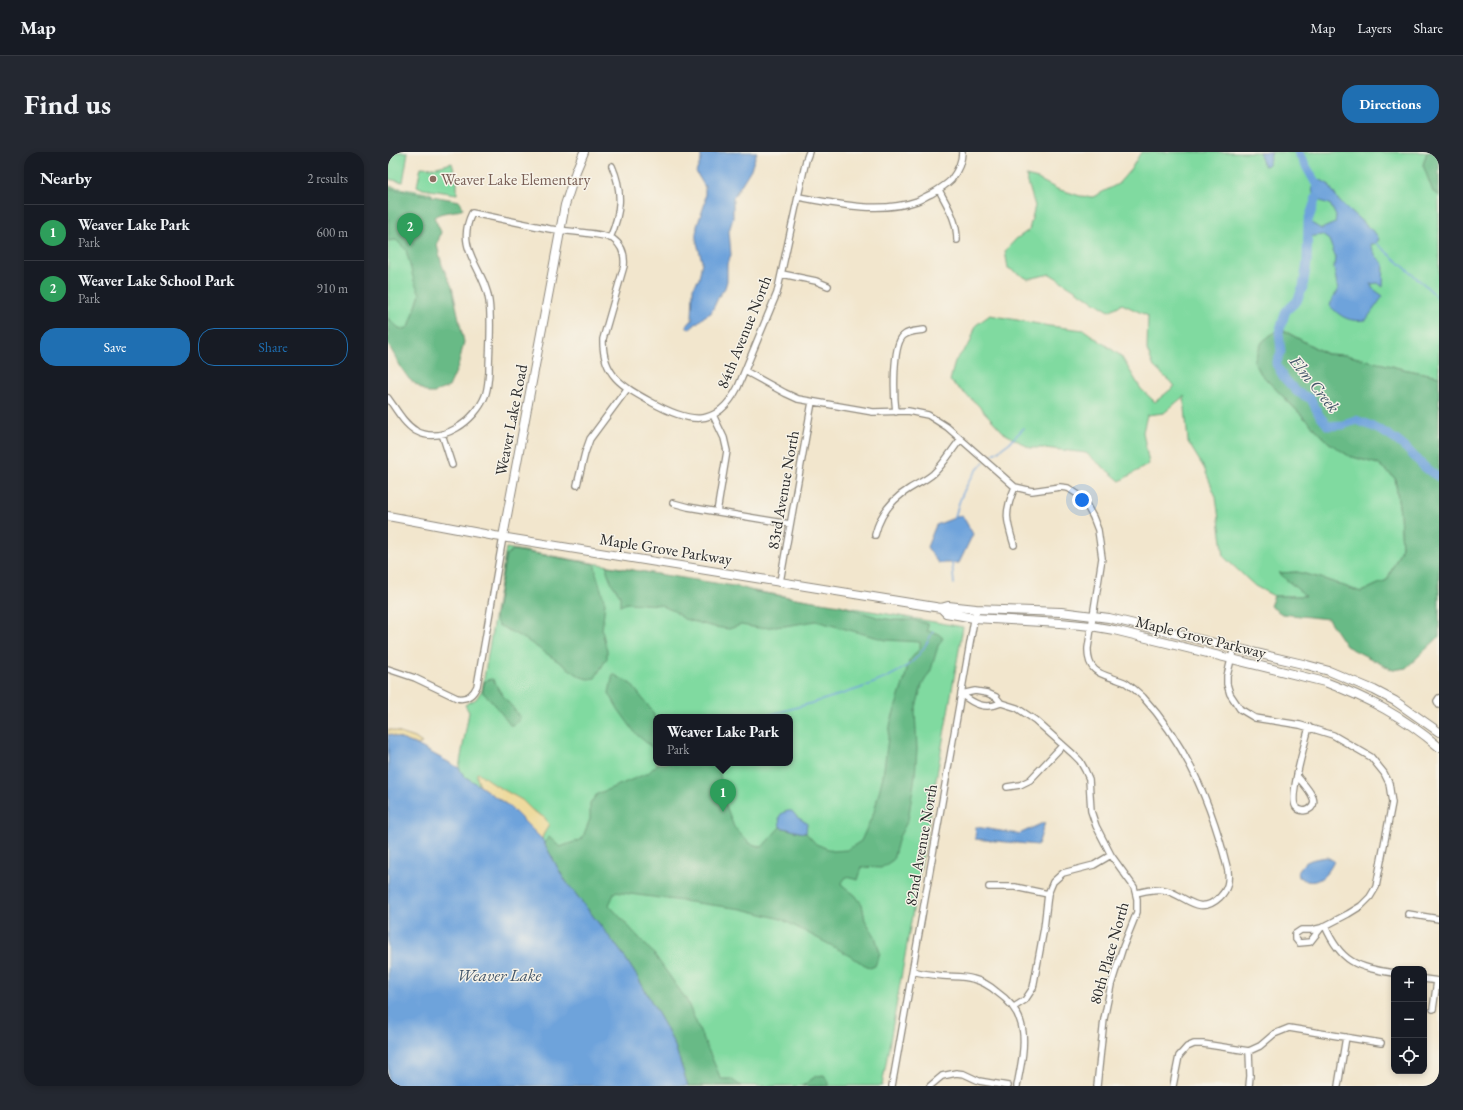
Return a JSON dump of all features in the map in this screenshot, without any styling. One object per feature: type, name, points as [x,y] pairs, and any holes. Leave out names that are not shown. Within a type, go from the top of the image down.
[{"type":"main road","name":"Weaver Lake Road","points":[[503,537],[560,230],[568,194],[584,152]]},
{"type":"main road","name":"Maple Grove Parkway","points":[[388,516],[503,537],[941,608],[948,606],[976,609],[1033,610],[1093,616],[1124,621],[1329,671],[1395,701],[1439,732]]},
{"type":"main road","name":"Maple Grove Parkway","points":[[941,608],[946,613],[974,618],[1091,626],[1311,678],[1347,690],[1389,711],[1439,747]]},
{"type":"street","name":"84th Avenue North","points":[[713,415],[721,410],[733,397],[773,305],[782,274],[806,160],[809,152]]},
{"type":"street","points":[[799,197],[845,205],[884,206],[909,204],[919,201],[949,182],[956,174],[960,165],[962,152]]},
{"type":"street","points":[[610,238],[619,215],[620,202],[620,189],[612,166]]},
{"type":"street","points":[[938,190],[955,221],[957,228],[957,240]]},
{"type":"street","points":[[388,398],[410,426],[416,430],[430,434],[442,434],[457,428],[474,415],[485,396],[488,384],[489,300],[483,279],[471,259],[468,248],[466,236],[472,213],[610,238],[621,247],[625,259],[605,329],[602,349],[604,359],[613,376],[627,389],[669,412],[678,416],[696,418],[713,415],[724,438],[726,451],[717,512]]},
{"type":"street","points":[[782,274],[816,281],[828,286]]},
{"type":"street","points":[[896,412],[894,380],[895,366],[901,339],[908,333],[924,330]]},
{"type":"street","points":[[745,371],[798,399],[873,412],[914,412],[928,415],[938,420],[1015,487],[1008,506],[1007,514],[1014,545]]},
{"type":"street","points":[[577,485],[584,453],[590,439],[627,389]]},
{"type":"street","name":"83rd Avenue North","points":[[780,582],[812,402]]},
{"type":"street","points":[[442,434],[452,465]]},
{"type":"street","points":[[875,535],[880,520],[890,504],[898,496],[933,474],[942,465],[960,440]]},
{"type":"street","name":"80th Place North","points":[[1015,487],[1032,491],[1052,487],[1068,488],[1082,497],[1087,504],[1098,530],[1101,552],[1100,572],[1088,654],[1092,667],[1099,674],[1126,684],[1143,697],[1176,742],[1190,766],[1210,811],[1228,871],[1227,887],[1220,897],[1210,904],[1193,904],[1171,892],[1163,890],[1155,889],[1136,893],[1137,912],[1117,965],[1107,1005],[1096,1086]]},
{"type":"street","points":[[673,502],[688,507],[790,524]]},
{"type":"street","name":"Weaver Lake Road","points":[[388,669],[415,678],[457,698],[464,699],[472,695],[477,686],[503,537]]},
{"type":"street","name":"82nd Avenue North","points":[[892,1086],[976,609]]},
{"type":"street","points":[[1234,647],[1227,676],[1227,684],[1230,694],[1240,709],[1255,718],[1309,727],[1333,735],[1363,752],[1378,765],[1384,773],[1390,788],[1392,803],[1376,887],[1370,897],[1361,906],[1323,927],[1335,946],[1350,961],[1369,969],[1391,973]]},
{"type":"street","points":[[961,694],[974,691],[987,692],[996,697],[1001,703]]},
{"type":"street","points":[[961,694],[972,702],[982,706],[1001,703],[1017,708],[1027,714],[1073,754],[1085,770],[1089,779],[1091,811],[1094,820],[1111,855],[1131,882],[1136,893]]},
{"type":"street","points":[[1439,698],[1436,701],[1439,705]]},
{"type":"street","points":[[1297,776],[1313,797],[1314,802],[1309,810],[1300,810],[1295,807],[1293,796],[1297,776],[1309,727]]},
{"type":"street","points":[[1007,787],[1020,785],[1030,780],[1063,745]]},
{"type":"street","points":[[1014,1008],[1025,1000],[1033,988],[1044,928],[1048,894],[1053,882],[1063,873],[1094,865],[1111,855]]},
{"type":"street","points":[[989,887],[1015,887],[1048,894]]},
{"type":"street","points":[[1408,914],[1439,919]]},
{"type":"street","points":[[913,971],[929,975],[961,977],[978,980],[1001,994],[1014,1008],[1023,1028],[1024,1040],[1017,1086]]},
{"type":"street","points":[[1427,979],[1438,981],[1432,1009]]},
{"type":"street","points":[[1173,1086],[1179,1056],[1190,1045],[1203,1044],[1248,1051],[1260,1046],[1274,1034],[1289,1028],[1381,1042]]},
{"type":"street","points":[[1338,1086],[1346,1037]]},
{"type":"street","points":[[1248,1051],[1250,1076],[1249,1086]]},
{"type":"street","points":[[930,1086],[942,1076],[964,1074],[979,1081],[1008,1086]]},
{"type":"green space","points":[[388,152],[408,152],[403,182],[388,179]]},
{"type":"green space","points":[[1141,152],[1427,152],[1423,165],[1439,195],[1439,376],[1346,355],[1327,354],[1279,328],[1254,361],[1261,374],[1328,442],[1349,456],[1378,464],[1395,478],[1400,513],[1402,547],[1387,580],[1361,592],[1321,578],[1297,572],[1279,573],[1307,596],[1274,596],[1255,586],[1224,557],[1216,497],[1204,468],[1188,442],[1184,396],[1164,413],[1147,415],[1143,432],[1149,464],[1120,481],[1086,453],[1045,448],[1030,448],[1004,433],[976,403],[950,381],[955,361],[970,343],[976,325],[990,315],[1049,326],[1084,330],[1121,356],[1141,389],[1155,402],[1175,386],[1154,367],[1147,350],[1148,316],[1122,304],[1109,311],[1050,274],[1028,279],[1008,268],[1005,251],[1016,239],[1029,230],[1035,206],[1026,176],[1038,179],[1057,189],[1080,196],[1093,197],[1118,184],[1131,169]]},
{"type":"green space","points":[[1427,152],[1439,152],[1439,195],[1433,192],[1423,165]]},
{"type":"green space","points":[[452,163],[457,182],[457,194],[423,189],[417,186],[421,167],[433,168]]},
{"type":"green space","points":[[388,186],[432,194],[426,226],[441,345],[388,336]]},
{"type":"green space","points":[[388,188],[460,201],[463,208],[456,211],[441,213],[434,217],[441,232],[437,245],[442,265],[452,287],[464,342],[458,367],[449,387],[435,393],[428,393],[409,379],[388,344],[388,318],[401,330],[409,327],[420,294],[414,281],[406,250],[396,240],[388,241]]},
{"type":"green space","points":[[1279,328],[1326,354],[1346,355],[1439,376],[1439,637],[1406,668],[1393,670],[1346,646],[1328,619],[1282,614],[1270,606],[1274,596],[1306,596],[1278,573],[1297,572],[1321,578],[1361,592],[1387,580],[1402,547],[1400,513],[1395,478],[1378,464],[1349,456],[1328,442],[1261,374],[1254,361],[1262,342]]},
{"type":"green space","points":[[506,548],[963,627],[882,1086],[688,1086],[686,1078],[638,978],[622,953],[510,807],[464,776],[459,768],[469,712],[465,705],[476,699],[482,690]]},
{"type":"green space","points":[[513,550],[595,564],[596,573],[605,603],[602,630],[607,651],[607,658],[595,678],[588,679],[581,677],[525,639],[498,625],[495,618],[506,555]]},
{"type":"green space","points":[[607,566],[740,587],[756,592],[840,605],[880,618],[913,620],[928,624],[927,631],[937,633],[943,638],[938,646],[931,670],[922,685],[915,711],[917,749],[915,776],[908,820],[899,837],[893,860],[881,868],[862,867],[858,880],[846,877],[841,884],[855,895],[862,904],[865,920],[875,936],[880,953],[875,966],[870,968],[838,949],[781,919],[742,909],[615,892],[609,905],[654,954],[686,999],[721,1079],[731,1079],[741,1086],[688,1086],[675,1046],[638,978],[622,953],[564,879],[544,843],[549,837],[560,847],[582,839],[590,819],[590,804],[597,794],[648,773],[656,766],[716,766],[719,768],[724,800],[734,827],[749,843],[762,847],[780,827],[806,833],[816,844],[833,851],[847,850],[861,841],[874,812],[883,776],[891,721],[909,661],[920,648],[920,642],[886,640],[816,621],[785,626],[758,628],[741,625],[729,629],[714,627],[684,619],[674,611],[660,605],[627,603],[620,606],[620,595],[612,584],[607,571]]},
{"type":"green space","points":[[613,674],[631,684],[653,714],[653,748],[636,734],[618,709],[609,693]]},
{"type":"green space","points":[[491,679],[494,680],[502,695],[520,717],[518,722],[513,725],[510,725],[494,704],[483,693],[485,681]]},
{"type":"green space","points":[[824,1075],[829,1083],[829,1086],[802,1086],[816,1076]]},
{"type":"sand","points":[[388,729],[415,738],[422,743],[417,745],[388,734]]},
{"type":"sand","points":[[477,773],[522,800],[532,810],[545,818],[549,825],[542,839],[510,807],[480,786]]},
{"type":"water","points":[[701,152],[757,152],[751,169],[733,198],[733,218],[729,231],[731,255],[727,264],[727,281],[725,288],[719,296],[711,313],[705,316],[690,329],[686,327],[692,320],[693,288],[699,279],[702,261],[696,239],[697,226],[705,203],[705,187],[696,172],[701,160]]},
{"type":"water","points":[[1259,152],[1272,152],[1268,165],[1264,166]]},
{"type":"water","points":[[1319,179],[1328,184],[1339,201],[1377,235],[1379,240],[1374,244],[1370,244],[1376,256],[1384,264],[1383,287],[1378,283],[1371,284],[1372,288],[1383,296],[1366,320],[1350,320],[1338,314],[1330,306],[1332,299],[1338,291],[1334,268],[1335,256],[1329,240],[1322,235],[1308,237],[1308,221],[1321,229],[1335,223],[1336,216],[1330,204],[1320,201],[1314,195],[1312,187]]},
{"type":"water","points":[[962,515],[973,534],[959,563],[938,563],[927,547],[936,525]]},
{"type":"water","name":"Weaver Lake","points":[[388,734],[417,745],[459,768],[464,776],[510,807],[542,839],[564,879],[622,953],[638,978],[675,1046],[688,1086],[388,1086]]},
{"type":"water","points":[[792,811],[797,817],[807,823],[806,833],[780,827],[779,817],[782,813]]},
{"type":"water","points":[[1045,822],[1038,845],[975,839],[976,827],[1019,834]]},
{"type":"water","points":[[1327,857],[1334,861],[1325,875],[1320,879],[1310,882],[1299,877],[1298,871],[1304,864],[1311,860]]},
{"type":"waterway","name":"Elm Creek","points":[[1298,152],[1319,189],[1308,221],[1307,262],[1303,287],[1297,301],[1286,311],[1279,332],[1281,352],[1276,364],[1284,378],[1297,392],[1311,399],[1319,415],[1328,426],[1343,425],[1356,420],[1370,425],[1396,440],[1426,468],[1439,477]]},
{"type":"waterway","points":[[1375,242],[1439,299]]},
{"type":"waterway","points":[[987,459],[1009,443],[1024,428]]},
{"type":"waterway","points":[[955,518],[959,502],[966,488],[974,474],[984,462]]},
{"type":"waterway","points":[[952,562],[954,584]]},
{"type":"waterway","points":[[772,714],[849,692],[888,677],[907,666],[916,658],[933,631]]},
{"type":"place","name":"Weaver Lake Elementary","points":[[433,179]]},
{"type":"place","name":"Weaver Lake School Park","points":[[410,246]]},
{"type":"place","name":"Weaver Lake Park","points":[[723,812]]}]
